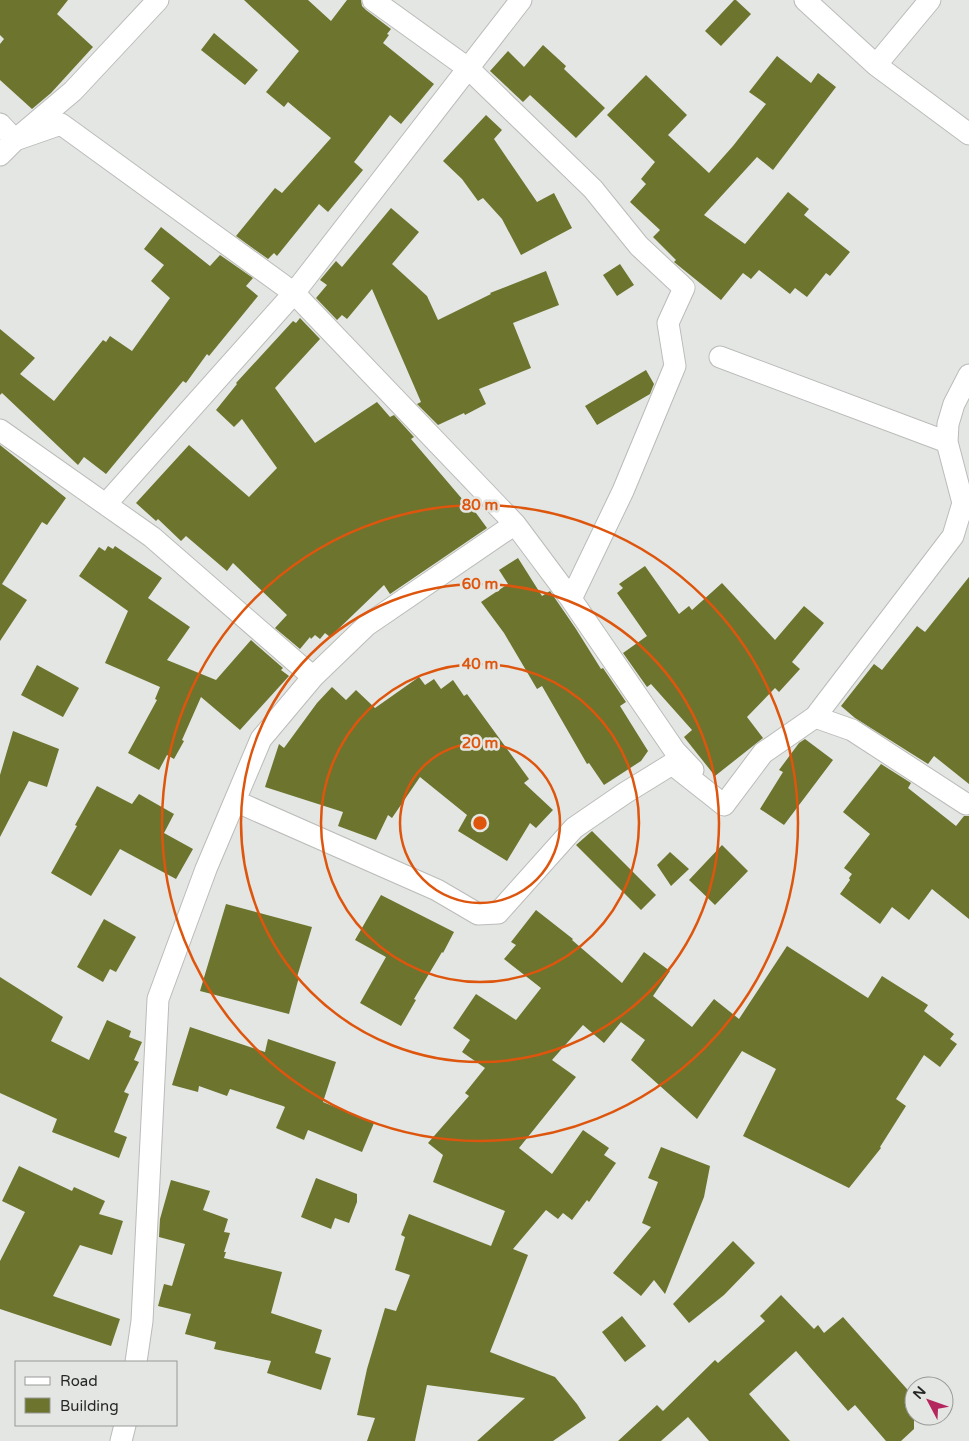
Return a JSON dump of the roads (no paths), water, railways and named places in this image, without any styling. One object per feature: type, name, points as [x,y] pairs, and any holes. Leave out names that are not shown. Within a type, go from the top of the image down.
[{"type":"street","points":[[0,155],[15,140],[74,91],[158,0]]},
{"type":"street","points":[[373,0],[469,69],[593,189],[639,246],[684,288],[668,323],[675,366],[623,491],[571,599]]},
{"type":"street","points":[[106,504],[294,293],[521,0]]},
{"type":"street","points":[[805,0],[876,65],[969,134]]},
{"type":"street","points":[[876,65],[930,0]]},
{"type":"street","points":[[0,124],[15,140]]},
{"type":"street","points":[[15,140],[61,124],[294,293],[516,524],[571,599],[675,751],[724,805]]},
{"type":"street","points":[[720,358],[947,442]]},
{"type":"street","points":[[724,805],[763,753],[815,716],[953,536],[966,505],[947,442],[948,424],[954,404],[969,375]]},
{"type":"street","points":[[0,430],[152,537],[313,677]]},
{"type":"street","points":[[136,1361],[142,1321],[158,998],[206,870],[261,739],[313,677],[367,625],[516,524]]},
{"type":"street","points":[[815,716],[852,730],[966,804]]},
{"type":"street","points":[[235,801],[437,890],[478,914],[498,913],[574,828],[672,764],[724,805]]},
{"type":"street","points":[[121,1441],[125,1426]]}]
